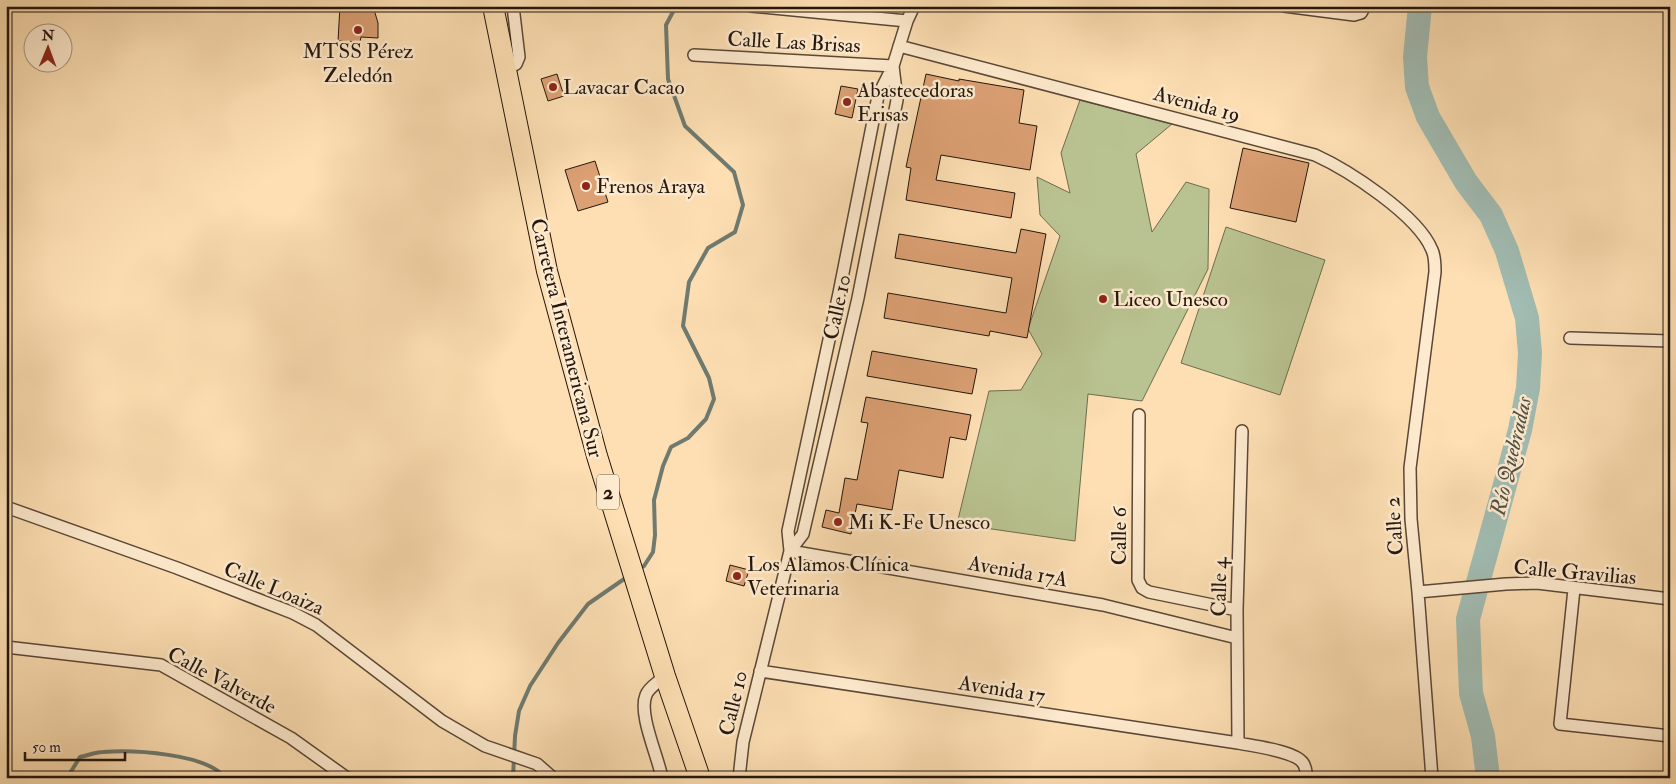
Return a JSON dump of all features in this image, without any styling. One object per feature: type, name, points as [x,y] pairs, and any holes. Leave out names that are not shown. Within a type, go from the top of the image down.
[{"type":"highway","name":"Carretera Interamericana Sur","points":[[493,6],[547,271],[597,456],[665,676],[700,778]]},
{"type":"street","points":[[506,69],[516,64],[519,57],[513,6]]},
{"type":"street","points":[[752,6],[907,20]]},
{"type":"street","name":"Calle 10","points":[[739,778],[743,742],[790,551],[788,531],[840,293],[878,96],[893,66],[907,20],[914,6]]},
{"type":"street","points":[[1284,6],[1354,15],[1361,12],[1365,6]]},
{"type":"street","name":"Avenida 19","points":[[899,46],[1315,155],[1334,164],[1399,208],[1424,234],[1433,251],[1435,272]]},
{"type":"street","name":"Calle Las Brisas","points":[[694,55],[893,66]]},
{"type":"street","name":"Calle 10","points":[[790,551],[803,534],[858,298],[897,100],[893,66]]},
{"type":"street","name":"Calle 2","points":[[1432,778],[1418,592],[1410,519],[1410,468],[1435,272]]},
{"type":"street","points":[[1570,338],[1670,341]]},
{"type":"street","name":"Calle 6","points":[[1139,415],[1138,580],[1142,588],[1149,592],[1238,610]]},
{"type":"street","name":"Calle 4","points":[[1238,743],[1237,638],[1242,431]]},
{"type":"street","name":"Calle Loaiza","points":[[6,508],[177,568],[293,613],[316,625],[442,721],[484,746],[537,764],[553,778]]},
{"type":"street","name":"Avenida 17A","points":[[790,551],[1102,605],[1237,638]]},
{"type":"street","name":"Calle Gravilias","points":[[1418,592],[1537,583],[1574,589],[1670,599]]},
{"type":"street","points":[[1574,589],[1560,724],[1670,736]]},
{"type":"street","name":"Calle Valverde","points":[[6,646],[161,665],[291,738],[347,778]]},
{"type":"street","name":"Avenida 17","points":[[760,671],[1238,743],[1294,756],[1302,761],[1307,778]]},
{"type":"street","points":[[662,778],[643,706],[646,694],[665,676]]},
{"type":"green space","points":[[1080,100],[1172,124],[1136,154],[1152,232],[1186,182],[1209,189],[1208,269],[1142,401],[1088,394],[1075,541],[957,524],[989,391],[1021,390],[1042,354],[1028,329],[1060,236],[1040,215],[1037,177],[1070,193],[1061,153]]},
{"type":"green space","points":[[1226,227],[1325,260],[1280,395],[1181,363]]},
{"type":"building","name":"MTSS Pérez Zeledón","points":[[340,6],[373,6],[378,23],[378,38],[361,37],[360,42],[338,41]]},
{"type":"building","name":"Lavacar Cacao","points":[[557,74],[564,96],[548,101],[541,79]]},
{"type":"building","points":[[926,74],[959,81],[959,79],[1024,90],[1019,123],[1037,126],[1030,170],[941,155],[936,180],[1015,193],[1011,218],[906,200],[911,168],[906,167]]},
{"type":"building","name":"Abastecedoras Erisas","points":[[841,86],[858,89],[852,118],[835,114]]},
{"type":"building","points":[[1243,148],[1309,163],[1296,222],[1230,208]]},
{"type":"building","name":"Frenos Araya","points":[[595,161],[608,202],[578,211],[565,170]]},
{"type":"building","points":[[1021,229],[1046,234],[1027,338],[990,331],[989,336],[884,318],[888,293],[1006,313],[1012,278],[895,258],[899,234],[1016,253]]},
{"type":"building","points":[[872,351],[977,369],[972,394],[867,376]]},
{"type":"building","points":[[866,397],[971,415],[966,440],[950,437],[943,478],[899,470],[892,510],[857,504],[851,534],[822,527],[826,510],[839,513],[845,478],[857,480],[868,423],[861,422]]},
{"type":"building","name":"Los Alamos Clínica Veterinaria","points":[[730,565],[749,570],[744,586],[726,581]]},
{"type":"waterway","points":[[639,569],[644,566],[653,552],[655,535],[654,500],[663,466],[671,447],[688,438],[706,419],[714,399],[709,378],[683,326],[689,282],[708,248],[735,232],[743,205],[734,172],[685,126],[668,79],[666,25],[676,6]]},
{"type":"waterway","name":"Río Quebradas","points":[[1420,6],[1415,57],[1417,87],[1428,117],[1466,182],[1491,215],[1507,251],[1527,318],[1530,353],[1528,388],[1520,430],[1468,619],[1471,693],[1483,736],[1488,778]]},
{"type":"waterway","points":[[513,778],[515,736],[519,711],[530,686],[558,643],[588,604],[627,577]]},
{"type":"waterway","points":[[67,778],[80,757],[100,752],[150,753],[186,758],[216,770],[225,778]]},
{"type":"place","name":"MTSS Pérez Zeledón","points":[[358,30]]},
{"type":"place","name":"Lavacar Cacao","points":[[553,87]]},
{"type":"place","name":"Abastecedoras Erisas","points":[[847,102]]},
{"type":"place","name":"Frenos Araya","points":[[586,186]]},
{"type":"place","name":"Liceo Unesco","points":[[1103,299]]},
{"type":"place","name":"Mi K-Fe Unesco","points":[[838,522]]},
{"type":"place","name":"Los Alamos Clínica Veterinaria","points":[[737,576]]}]
